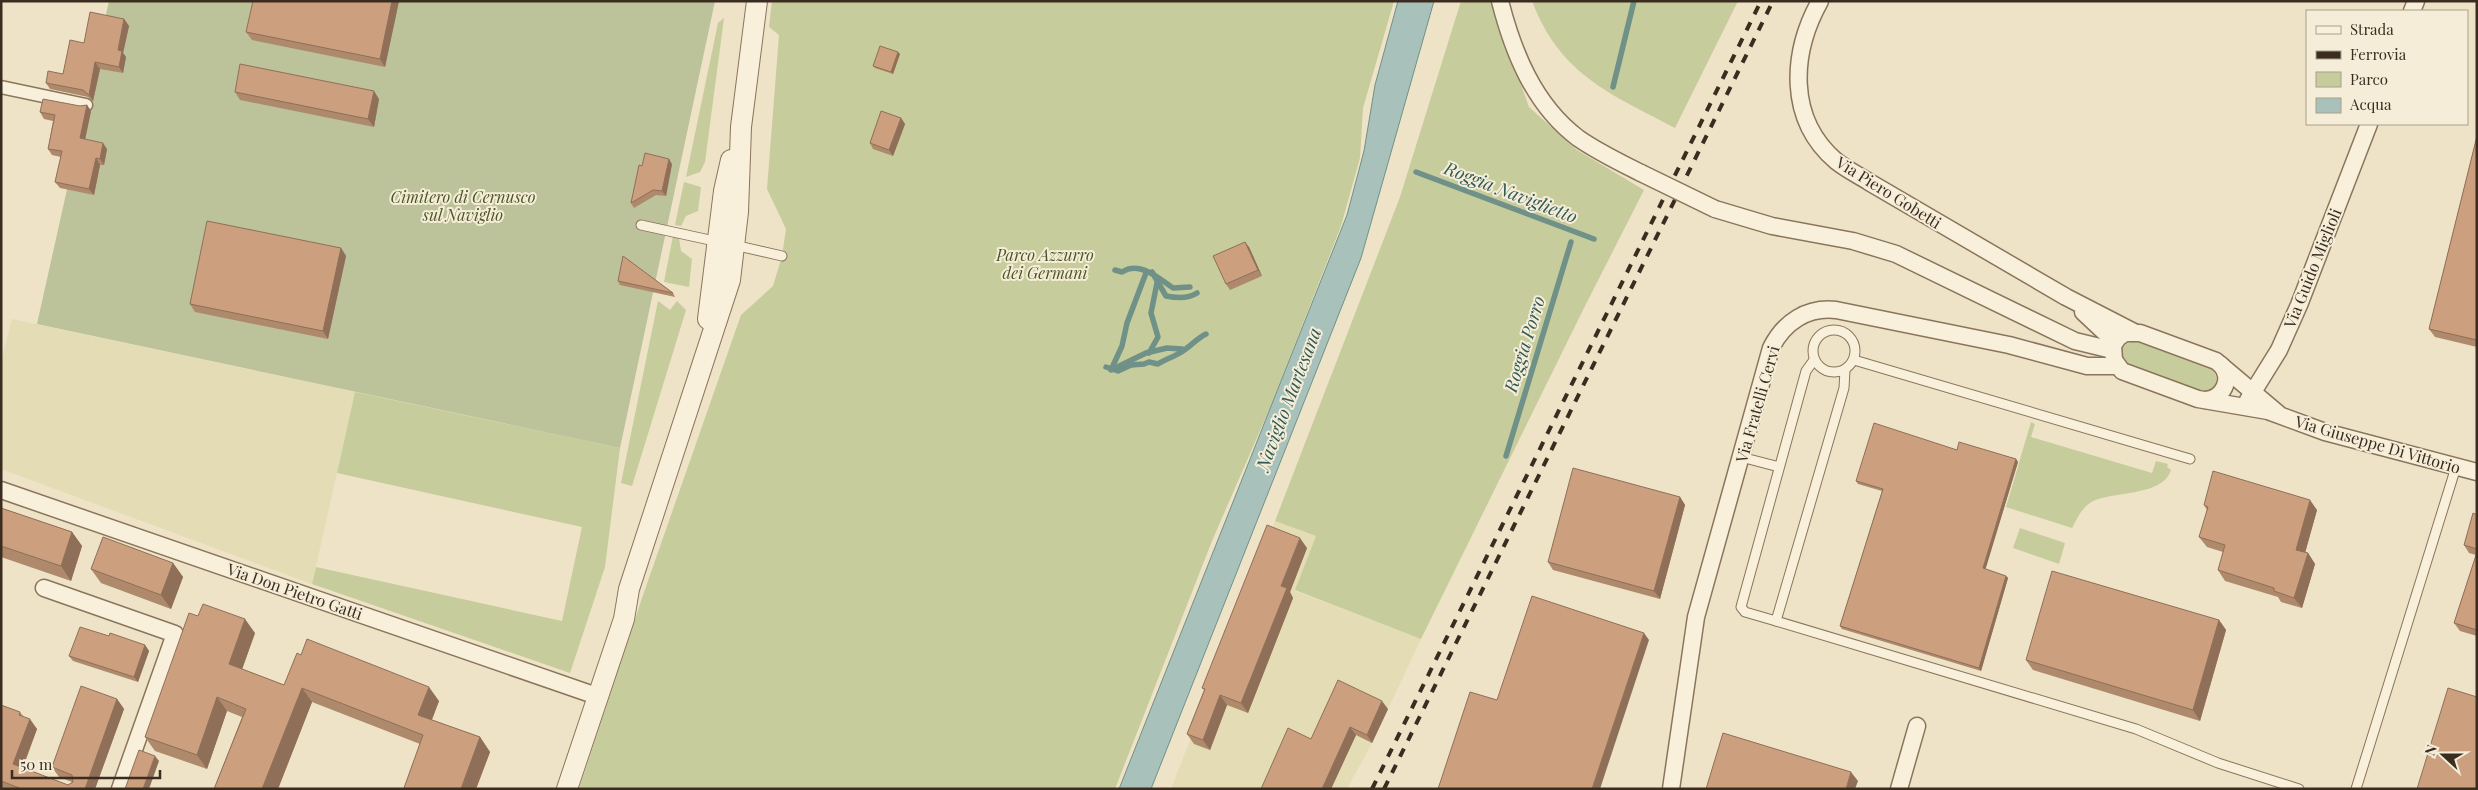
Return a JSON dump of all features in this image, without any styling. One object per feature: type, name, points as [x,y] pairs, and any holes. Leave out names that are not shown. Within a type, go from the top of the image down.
[{"type":"street","points":[[567,789],[624,619],[629,589],[730,280],[726,244],[730,162],[741,126],[757,1]]},
{"type":"street","points":[[1500,1],[1527,78],[1550,110],[1576,136],[1592,147],[1641,173],[1715,209],[1760,223],[1853,241],[1887,251],[1919,264],[2075,342],[2115,353],[2124,334],[2134,332]]},
{"type":"street","name":"Via Piero Gobetti","points":[[1820,1],[1802,41],[1798,84],[1801,101],[1809,124],[1828,153],[1845,167],[1869,182],[2066,297],[2134,332]]},
{"type":"street","points":[[1,88],[86,105]]},
{"type":"street","name":"Via Guido Miglioli","points":[[2249,399],[2279,350],[2299,305],[2369,125]]},
{"type":"street","name":"Via Piero Gobetti","points":[[2066,297],[2115,353]]},
{"type":"street","name":"Via Fratelli Cervi","points":[[1671,789],[1696,617],[1774,341],[1789,323],[1813,311],[1836,310],[2009,345],[2088,366],[2115,353]]},
{"type":"street","name":"Via Giuseppe Di Vittorio","points":[[2134,332],[2214,360],[2221,364],[2249,399],[2280,415],[2325,432],[2477,472]]},
{"type":"street","name":"Via Giuseppe Di Vittorio","points":[[2115,353],[2125,372],[2206,400],[2249,399]]},
{"type":"street","points":[[2206,400],[2216,397],[2224,390],[2226,377],[2221,364]]},
{"type":"street","name":"Via Don Pietro Gatti","points":[[1,490],[588,693]]},
{"type":"street","points":[[44,588],[175,634],[120,789]]},
{"type":"street","points":[[556,789],[615,616],[629,589]]},
{"type":"street","points":[[1898,789],[1916,726]]},
{"type":"lane","points":[[641,225],[782,256]]},
{"type":"lane","points":[[1835,330],[1842,331],[1853,340],[1856,353],[1854,360],[1844,370],[1831,373],[1824,370],[1814,360],[1813,353],[1816,339],[1822,334],[1835,330]]},
{"type":"lane","points":[[1814,360],[1806,371],[1779,467],[1741,607],[1745,612],[2136,729],[2218,763],[2299,789]]},
{"type":"lane","points":[[1854,360],[2190,458]]},
{"type":"lane","points":[[1776,621],[1844,388],[1844,370]]},
{"type":"lane","points":[[1741,457],[1779,467]]},
{"type":"lane","points":[[2356,789],[2456,466]]},
{"type":"shaded area","points":[[12,319],[355,392],[312,584],[1,469],[1,362]]},
{"type":"shaded area","points":[[1275,521],[1316,536],[1295,591],[1421,639],[1372,743],[1347,789],[1171,789]]},
{"type":"green space","name":"Cimitero di Cernusco sul Naviglio","points":[[109,1],[715,1],[620,448],[37,324]]},
{"type":"green space","name":"Parco Azzurro dei Germani","points":[[772,1],[1394,1],[1363,108],[1360,158],[1341,226],[1272,403],[1212,541],[1115,789],[579,789],[642,598],[741,315],[773,286],[782,256],[786,229],[767,189],[779,35],[769,27]]},
{"type":"green space","points":[[1461,1],[1491,1],[1529,107],[1577,150],[1644,190],[1421,639],[1295,590],[1316,536],[1275,521],[1400,197]]},
{"type":"green space","points":[[1532,1],[1738,1],[1675,128],[1609,92],[1590,80],[1573,65],[1557,47]]},
{"type":"green space","points":[[724,18],[705,162],[700,172],[686,177],[718,23]]},
{"type":"green space","points":[[684,182],[701,187],[698,211],[686,216],[681,226],[675,225]]},
{"type":"green space","points":[[673,236],[679,238],[681,251],[692,259],[689,287],[664,282]]},
{"type":"green space","points":[[658,301],[670,310],[677,301],[686,310],[632,486],[621,483]]},
{"type":"green space","points":[[2130,342],[2137,342],[2211,369],[2216,377],[2216,385],[2206,392],[2201,392],[2127,365],[2120,352],[2122,347]]},
{"type":"green space","points":[[355,392],[620,448],[605,567],[570,673],[312,584],[316,567],[562,621],[582,527],[337,473]]},
{"type":"green space","points":[[2031,422],[2035,424],[2031,437],[2152,473],[2156,461],[2168,464],[2167,467],[2171,470],[2166,479],[2157,485],[2135,492],[2110,496],[2090,503],[2082,511],[2072,528],[2006,507]]},
{"type":"green space","points":[[2020,528],[2065,543],[2059,564],[2013,548]]},
{"type":"water","name":"Naviglio Martesana","points":[[1398,1],[1434,1],[1361,258],[1151,789],[1119,789],[1347,215],[1364,151],[1375,85]]},
{"type":"building","points":[[253,1],[392,1],[380,59],[246,32]]},
{"type":"building","points":[[90,12],[124,19],[118,50],[122,51],[119,67],[95,62],[89,95],[83,90],[46,83],[48,71],[63,74],[70,40],[84,43]]},
{"type":"building","points":[[880,46],[898,52],[891,72],[873,66]]},
{"type":"building","points":[[240,64],[374,91],[368,119],[235,92]]},
{"type":"building","points":[[43,99],[80,106],[87,105],[80,138],[103,143],[100,159],[96,158],[89,189],[55,182],[62,151],[48,149],[55,115],[40,112]]},
{"type":"building","points":[[881,111],[901,118],[889,150],[870,143]]},
{"type":"building","points":[[2477,136],[2477,340],[2429,329]]},
{"type":"building","points":[[645,153],[669,159],[662,191],[653,190],[631,203],[639,165],[642,166]]},
{"type":"building","points":[[207,221],[341,248],[323,331],[190,304]]},
{"type":"building","points":[[1245,242],[1258,270],[1226,284],[1213,256]]},
{"type":"building","points":[[623,256],[673,293],[618,281]]},
{"type":"building","points":[[1874,423],[1957,450],[1959,442],[2016,459],[1983,568],[2006,576],[1979,668],[1840,626],[1883,489],[1856,481]]},
{"type":"building","points":[[1573,468],[1680,497],[1654,591],[1548,562]]},
{"type":"building","points":[[2213,471],[2310,500],[2296,550],[2308,553],[2294,598],[2274,591],[2274,588],[2218,570],[2225,545],[2199,537],[2208,507],[2204,505]]},
{"type":"building","points":[[1,508],[72,532],[61,566],[1,546]]},
{"type":"building","points":[[2473,513],[2477,515],[2477,549],[2464,545]]},
{"type":"building","points":[[1267,525],[1300,538],[1281,586],[1287,588],[1241,703],[1220,695],[1203,740],[1187,734],[1205,689],[1202,688]]},
{"type":"building","points":[[103,537],[173,563],[161,595],[91,569]]},
{"type":"building","points":[[2477,552],[2477,630],[2454,623]]},
{"type":"building","points":[[2052,571],[2219,620],[2193,710],[2026,660]]},
{"type":"building","points":[[1532,596],[1644,633],[1592,789],[1438,789],[1470,692],[1497,700]]},
{"type":"building","points":[[203,604],[245,619],[229,664],[284,685],[297,653],[301,655],[307,639],[429,687],[418,715],[480,737],[461,789],[404,788],[423,735],[302,688],[262,789],[214,789],[246,709],[217,697],[197,755],[145,737],[189,613],[198,616]]},
{"type":"building","points":[[80,627],[109,636],[110,633],[145,645],[134,677],[69,656]]},
{"type":"building","points":[[1338,680],[1382,701],[1367,735],[1350,727],[1322,789],[1261,789],[1288,728],[1311,739]]},
{"type":"building","points":[[81,686],[117,699],[85,789],[22,789],[1,781],[1,705],[20,712],[19,715],[30,719],[13,764],[68,785],[73,782],[72,775],[52,767]]},
{"type":"building","points":[[2448,688],[2477,697],[2477,789],[2417,789]]},
{"type":"building","points":[[1723,733],[1851,772],[1846,789],[1706,789]]},
{"type":"building","points":[[139,750],[155,756],[143,789],[125,789]]},
{"type":"waterway","name":"Roggia Porro","points":[[1613,87],[1634,1]]},
{"type":"waterway","name":"Roggia Naviglietto","points":[[1416,172],[1594,239]]},
{"type":"waterway","name":"Roggia Porro","points":[[1506,456],[1571,242]]},
{"type":"waterway","points":[[1115,270],[1122,272],[1129,269],[1142,269],[1173,288],[1190,287]]},
{"type":"waterway","points":[[1111,370],[1122,346],[1127,323],[1146,273],[1145,271]]},
{"type":"waterway","points":[[1152,272],[1166,296],[1178,298],[1197,293]]},
{"type":"waterway","points":[[1149,353],[1158,337],[1151,313],[1157,283]]},
{"type":"waterway","points":[[1106,367],[1118,371],[1131,365],[1149,362],[1158,364],[1183,351],[1206,334]]},
{"type":"waterway","points":[[1113,369],[1146,353],[1167,348],[1182,349]]},
{"type":"railway","points":[[1372,789],[1761,1]]},
{"type":"railway","points":[[1384,789],[1773,1]]}]
